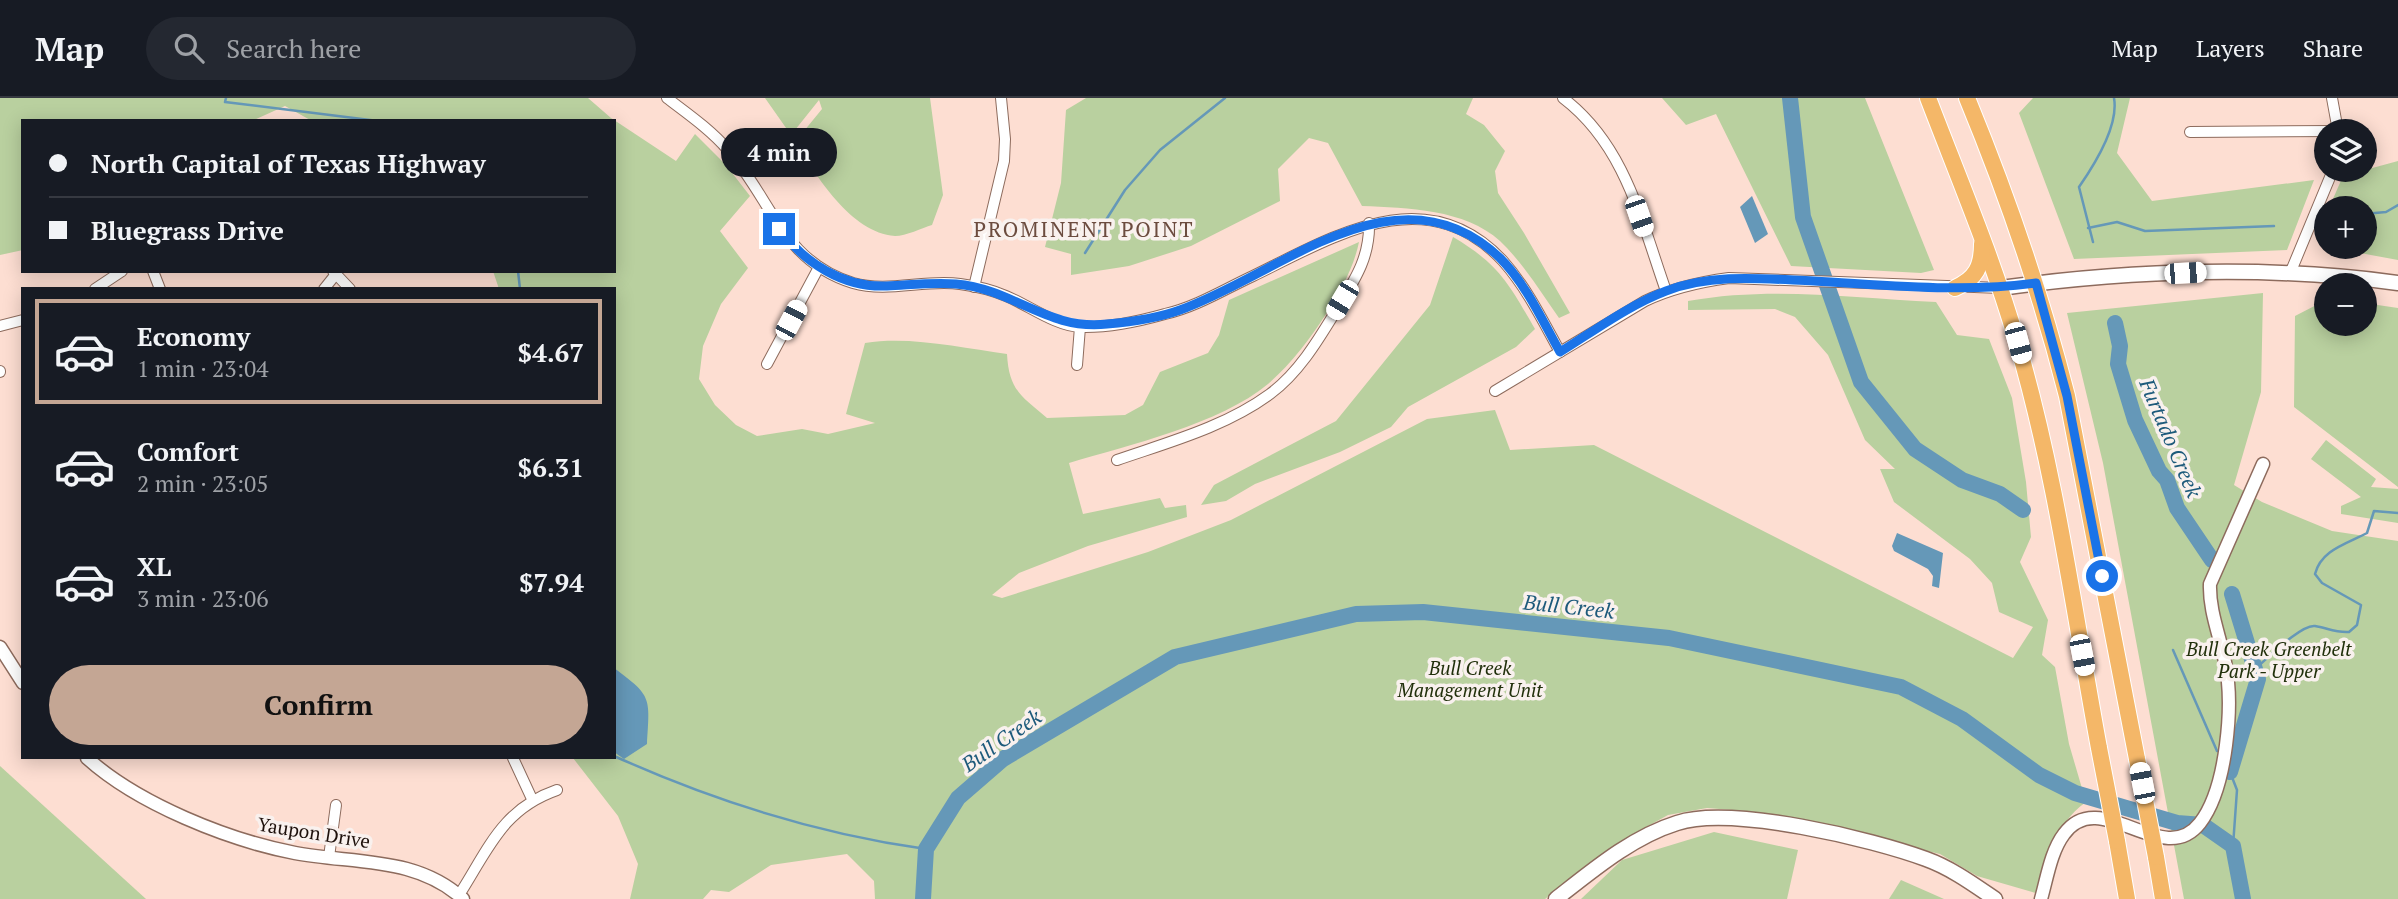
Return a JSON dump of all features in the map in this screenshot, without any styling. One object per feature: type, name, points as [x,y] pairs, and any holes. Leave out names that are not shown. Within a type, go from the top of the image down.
[{"type":"highway","points":[[1928,98],[2001,288],[2040,434],[2127,899]]},
{"type":"highway","points":[[1967,98],[2036,283],[2067,396],[2163,899]]},
{"type":"highway","points":[[1955,288],[1968,282],[1979,268],[1982,238]]},
{"type":"main road","points":[[2001,288],[2036,283],[2228,270],[2291,271],[2398,283]]},
{"type":"main road","points":[[1556,899],[1611,858],[1652,834],[1676,823],[1700,817],[1721,816],[1785,824],[1900,851],[1949,870],[1995,899]]},
{"type":"street","points":[[667,98],[729,150],[756,186],[790,244],[819,267],[853,283],[869,286],[933,283],[974,286],[1006,296],[1054,319],[1080,327],[1179,311],[1369,223],[1398,219],[1425,221],[1474,238],[1510,270],[1560,352]]},
{"type":"street","points":[[974,286],[1004,161],[1006,139],[1001,98]]},
{"type":"street","points":[[1563,98],[1584,114],[1613,152],[1624,173],[1666,291]]},
{"type":"street","points":[[2332,98],[2336,119]]},
{"type":"street","points":[[2190,132],[2314,131]]},
{"type":"street","points":[[2291,271],[2328,182]]},
{"type":"street","points":[[1117,460],[1202,430],[1238,414],[1271,394],[1319,339],[1365,262],[1370,241],[1369,223]]},
{"type":"street","points":[[767,364],[819,267]]},
{"type":"street","points":[[98,287],[119,273]]},
{"type":"street","points":[[335,273],[348,287]]},
{"type":"street","points":[[1494,391],[1666,291],[1729,278],[1915,287],[2001,288]]},
{"type":"street","points":[[0,326],[21,321]]},
{"type":"street","points":[[1077,365],[1080,327]]},
{"type":"street","points":[[2041,899],[2063,835],[2081,820],[2099,818],[2162,838],[2184,837],[2194,830],[2208,810],[2216,789],[2229,705],[2225,661],[2211,604],[2210,584],[2263,464]]},
{"type":"street","points":[[0,647],[21,680]]},
{"type":"street","name":"Yaupon Drive","points":[[88,759],[142,795],[224,835],[297,853],[406,867],[461,897]]},
{"type":"street","points":[[513,759],[532,799]]},
{"type":"street","points":[[461,897],[499,831],[532,799],[557,790]]},
{"type":"street","points":[[329,857],[337,805]]},
{"type":"green space","points":[[0,98],[588,98],[613,119],[308,119],[285,106],[256,119],[21,119],[21,250],[0,255]]},
{"type":"green space","points":[[765,98],[930,98],[943,195],[932,225],[895,236],[864,225],[836,200],[795,142],[822,109],[819,100],[791,135]]},
{"type":"green space","points":[[1086,98],[1473,98],[1466,114],[1484,125],[1505,151],[1495,171],[1498,193],[1570,313],[1559,318],[1516,259],[1486,230],[1453,216],[1435,212],[1362,206],[1328,143],[1309,138],[1278,169],[1280,201],[1191,246],[1129,266],[1071,275],[1071,254],[1045,247],[1061,183],[1066,110]]},
{"type":"green space","points":[[1662,98],[1865,98],[1934,270],[1921,273],[1791,266],[1716,114],[1686,125]]},
{"type":"green space","points":[[2033,98],[2130,98],[2117,153],[2152,201],[2314,180],[2287,250],[2074,259],[2019,113]]},
{"type":"green space","name":"Bull Creek Management Unit","points":[[616,121],[676,161],[695,134],[726,165],[750,196],[720,231],[748,268],[721,304],[703,346],[699,379],[715,405],[736,425],[757,436],[802,429],[828,434],[875,423],[846,414],[865,343],[882,341],[936,344],[1007,354],[1010,376],[1018,391],[1047,418],[1125,415],[1143,405],[1160,372],[1208,353],[1219,335],[1229,300],[1359,242],[1350,270],[1326,314],[1300,351],[1268,384],[1225,411],[1200,422],[1069,463],[1083,514],[1160,498],[1165,508],[1186,505],[1187,517],[1088,546],[1019,573],[992,595],[1002,598],[1148,552],[1231,520],[1427,419],[1495,410],[1510,450],[1594,445],[2013,658],[2033,627],[1999,612],[1992,583],[1970,559],[1894,502],[1880,469],[1895,469],[1865,440],[1828,355],[1795,317],[1775,309],[1688,310],[1688,301],[1750,294],[1812,294],[1936,302],[1957,335],[1989,339],[2012,398],[2026,482],[2031,537],[2020,562],[2048,620],[2042,655],[2055,667],[2069,744],[2086,802],[2066,821],[2054,843],[2039,894],[1977,876],[1940,854],[1804,822],[1745,811],[1707,808],[1668,815],[1639,831],[1592,861],[1545,899],[875,899],[874,881],[847,854],[771,865],[729,892],[711,890],[703,899],[630,899],[638,864],[618,816],[574,759],[616,759],[616,287],[498,287],[494,273],[616,273]]},
{"type":"green space","points":[[2398,161],[2398,260],[2377,256],[2377,196],[2334,196],[2340,182],[2377,182],[2377,167]]},
{"type":"green space","points":[[1453,237],[1482,256],[1502,276],[1535,329],[1516,347],[1408,407],[1391,427],[1340,452],[1255,484],[1226,501],[1201,505],[1214,485],[1336,421],[1430,305]]},
{"type":"green space","name":"Bull Creek Greenbelt Park - Upper","points":[[2263,293],[2261,392],[2234,485],[2262,502],[2332,531],[2398,541],[2398,899],[2184,899],[2103,463],[2067,313]]},
{"type":"green space","points":[[2377,305],[2398,308],[2398,487],[2294,407],[2295,316],[2314,306],[2314,336],[2377,336]]},
{"type":"green space","points":[[2326,440],[2376,479],[2371,487],[2398,489],[2398,523],[2341,514],[2341,506],[2361,497],[2311,459]]},
{"type":"green space","points":[[0,766],[146,899],[0,899]]},
{"type":"green space","points":[[1714,832],[1798,850],[1787,899],[1581,899],[1622,860]]},
{"type":"green space","points":[[1901,880],[1944,899],[1889,899]]},
{"type":"water","points":[[1752,196],[1768,234],[1755,243],[1740,207]]},
{"type":"water","points":[[1897,533],[1943,553],[1939,588],[1932,586],[1933,576],[1928,569],[1894,551],[1892,546]]},
{"type":"water","points":[[616,670],[642,692],[648,707],[647,744],[624,759],[616,753]]},
{"type":"waterway","points":[[226,98],[225,102],[362,119]]},
{"type":"waterway","points":[[1085,253],[1125,190],[1160,150],[1225,98]]},
{"type":"waterway","points":[[1790,98],[1803,217],[1861,382],[1915,449],[1962,480],[2000,494],[2023,510]]},
{"type":"waterway","name":"Furtado Creek","points":[[2093,242],[2079,187],[2109,132],[2115,109],[2114,98]]},
{"type":"waterway","points":[[2377,213],[2386,212],[2398,205]]},
{"type":"waterway","points":[[2088,228],[2117,222],[2145,231],[2274,226]]},
{"type":"waterway","points":[[518,273],[520,287]]},
{"type":"waterway","name":"Furtado Creek","points":[[2115,323],[2120,346],[2118,364],[2135,420],[2159,471],[2167,480],[2177,508],[2212,560]]},
{"type":"waterway","points":[[2255,669],[2301,630],[2315,626],[2349,632],[2357,625],[2361,605],[2322,583],[2315,574],[2329,553],[2367,533],[2374,511],[2398,513]]},
{"type":"waterway","name":"Furtado Creek","points":[[2230,772],[2258,679],[2232,594]]},
{"type":"waterway","name":"Bull Creek","points":[[923,899],[926,849],[958,798],[1003,759],[1175,657],[1356,614],[1423,612],[1669,638],[1901,687],[1962,719],[2039,775],[2075,793],[2177,823],[2203,825],[2233,846],[2243,899]]},
{"type":"waterway","points":[[2173,650],[2217,751]]},
{"type":"waterway","points":[[616,757],[767,814],[886,843],[926,849]]},
{"type":"waterway","points":[[2230,772],[2237,790],[2233,846]]},
{"type":"district","name":"PROMINENT POINT","points":[[1084,229]]},
{"type":"route","points":[[779,229],[802,255],[819,267],[853,283],[869,286],[933,283],[974,286],[1006,296],[1054,319],[1080,327],[1179,311],[1341,233],[1369,223],[1390,219],[1425,221],[1456,229],[1491,250],[1522,286],[1560,352],[1666,291],[1729,278],[1990,289],[2036,283],[2067,396],[2102,576]]}]
